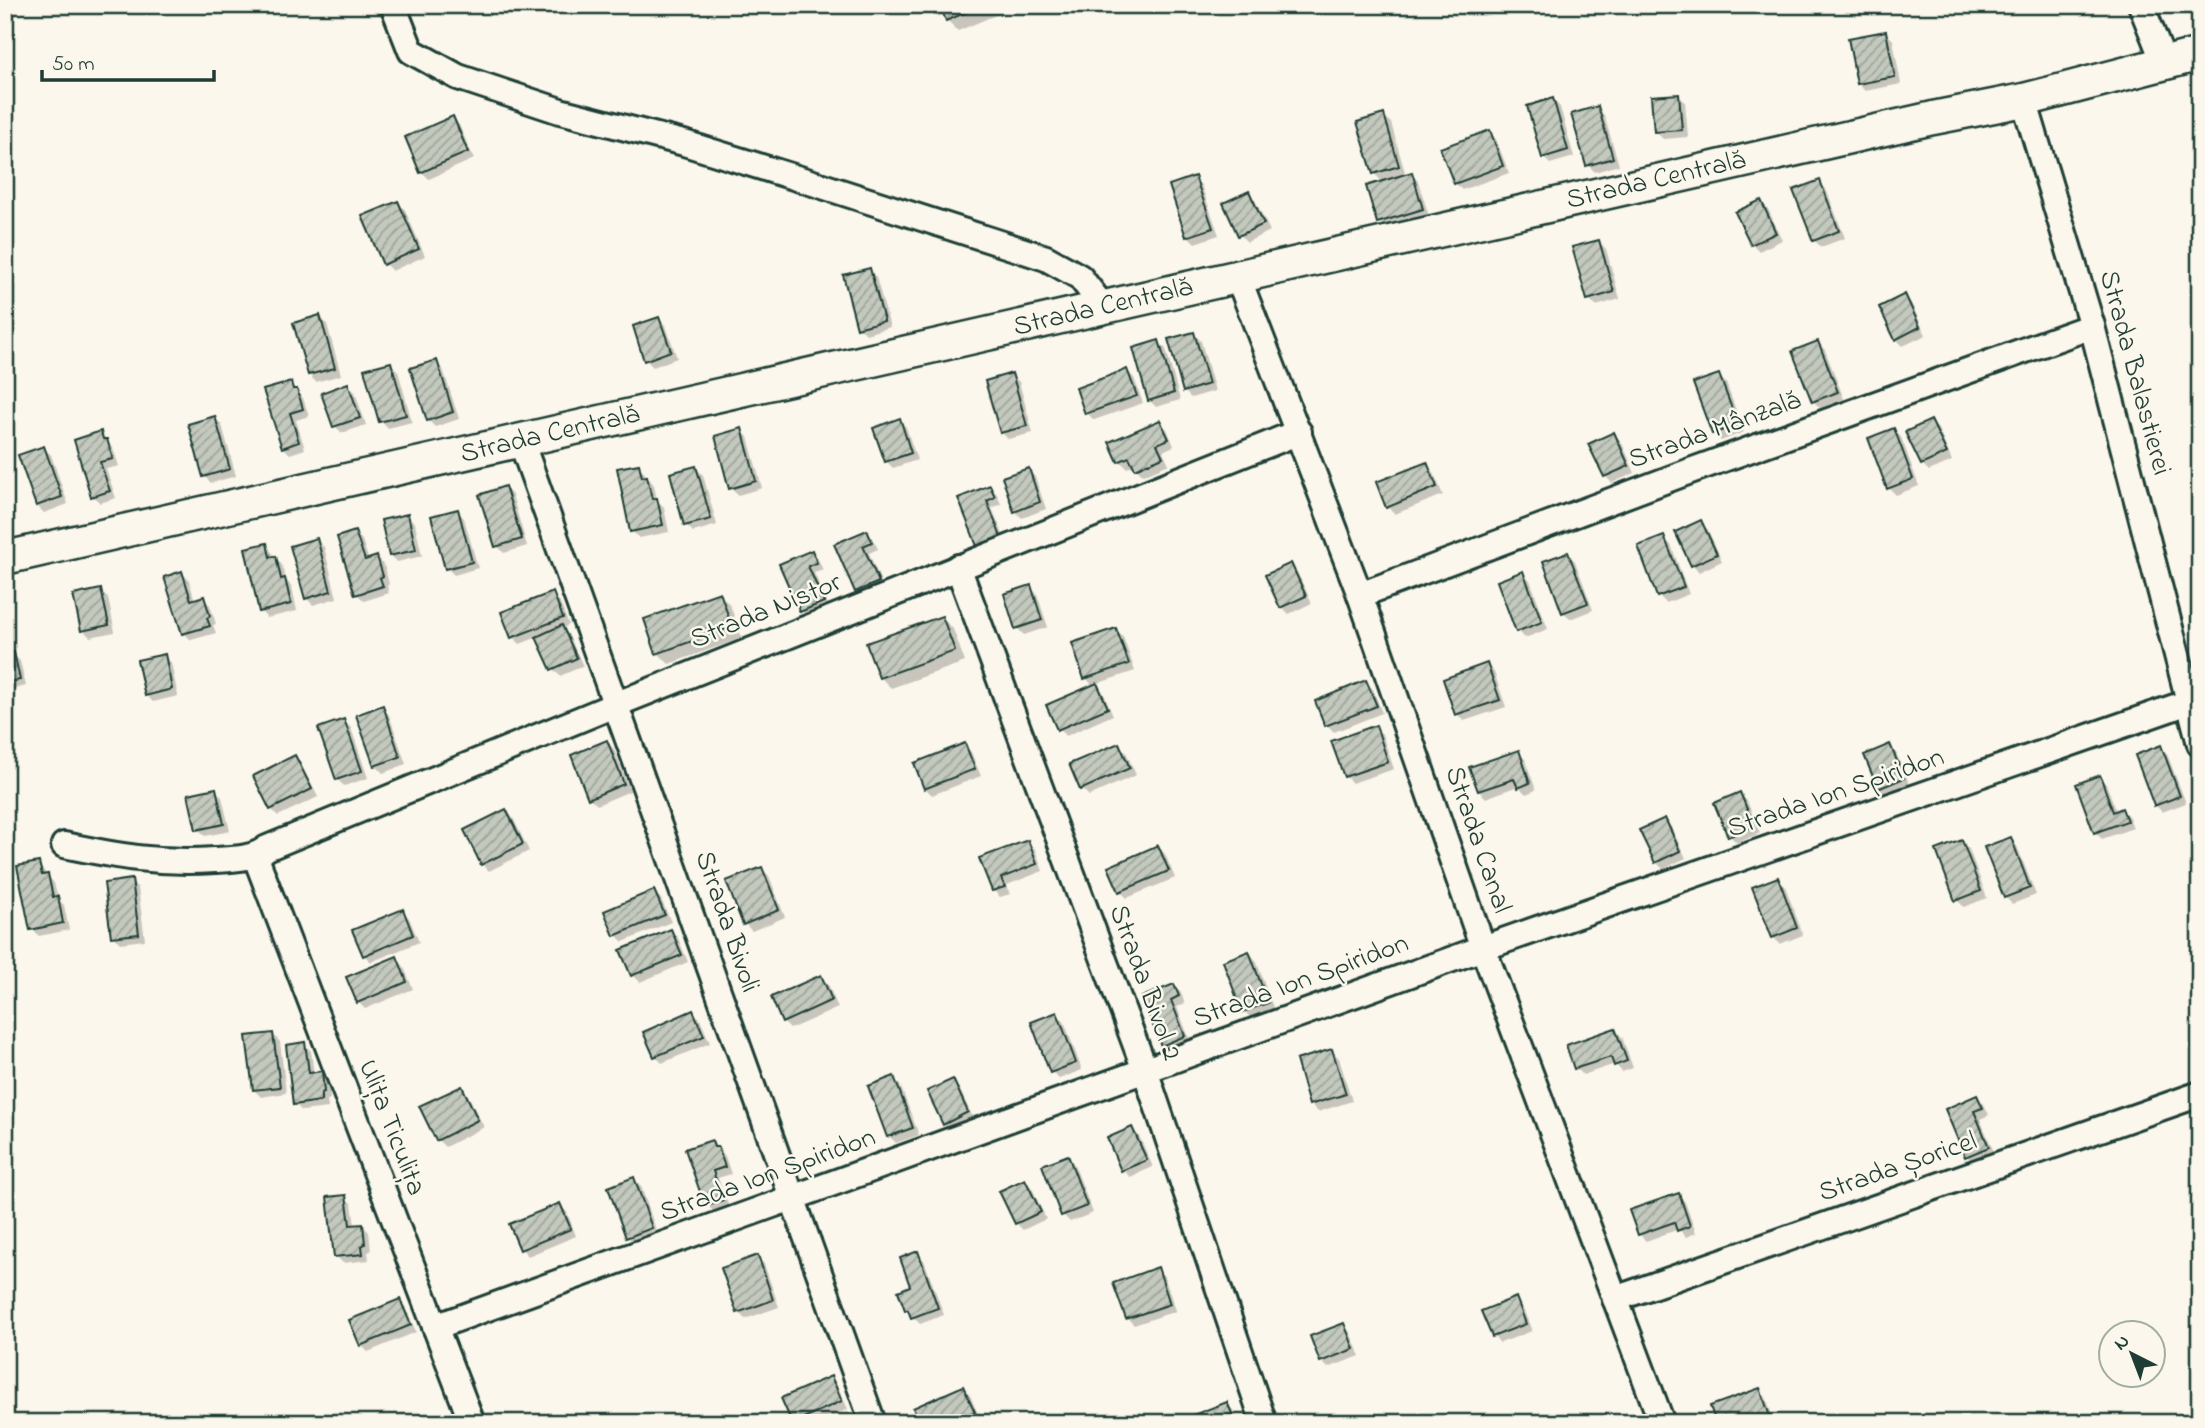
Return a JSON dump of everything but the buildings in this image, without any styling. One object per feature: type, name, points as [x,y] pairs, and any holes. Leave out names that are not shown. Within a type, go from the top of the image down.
[{"type":"main road","name":"Strada Centrală","points":[[5,558],[1933,118],[2024,100],[2200,54]]},
{"type":"street","points":[[393,5],[411,51],[457,77],[560,111],[684,143],[1046,258],[1080,276],[1104,308]]},
{"type":"street","points":[[2141,5],[2165,65]]},
{"type":"street","name":"Strada Balastierei","points":[[2024,100],[2092,326],[2200,744]]},
{"type":"street","name":"Strada Canal","points":[[1238,277],[1360,596],[1483,948],[1662,1423]]},
{"type":"street","name":"Strada Mânzală","points":[[1360,596],[1693,470],[2092,326]]},
{"type":"street","name":"Strada Nistor","points":[[64,845],[145,860],[181,862],[259,854],[267,848],[617,704],[1299,432]]},
{"type":"street","name":"Strada Bivoli","points":[[521,442],[873,1423]]},
{"type":"street","name":"Strada Bivol 2","points":[[958,567],[1145,1070],[1264,1423]]},
{"type":"street","name":"Strada Ion Spiridon","points":[[436,1327],[1483,948],[2189,702]]},
{"type":"street","name":"Ulița Ticulița","points":[[259,854],[258,863],[472,1423]]},
{"type":"street","name":"Strada Șoricel","points":[[1615,1298],[2200,1094]]}]
